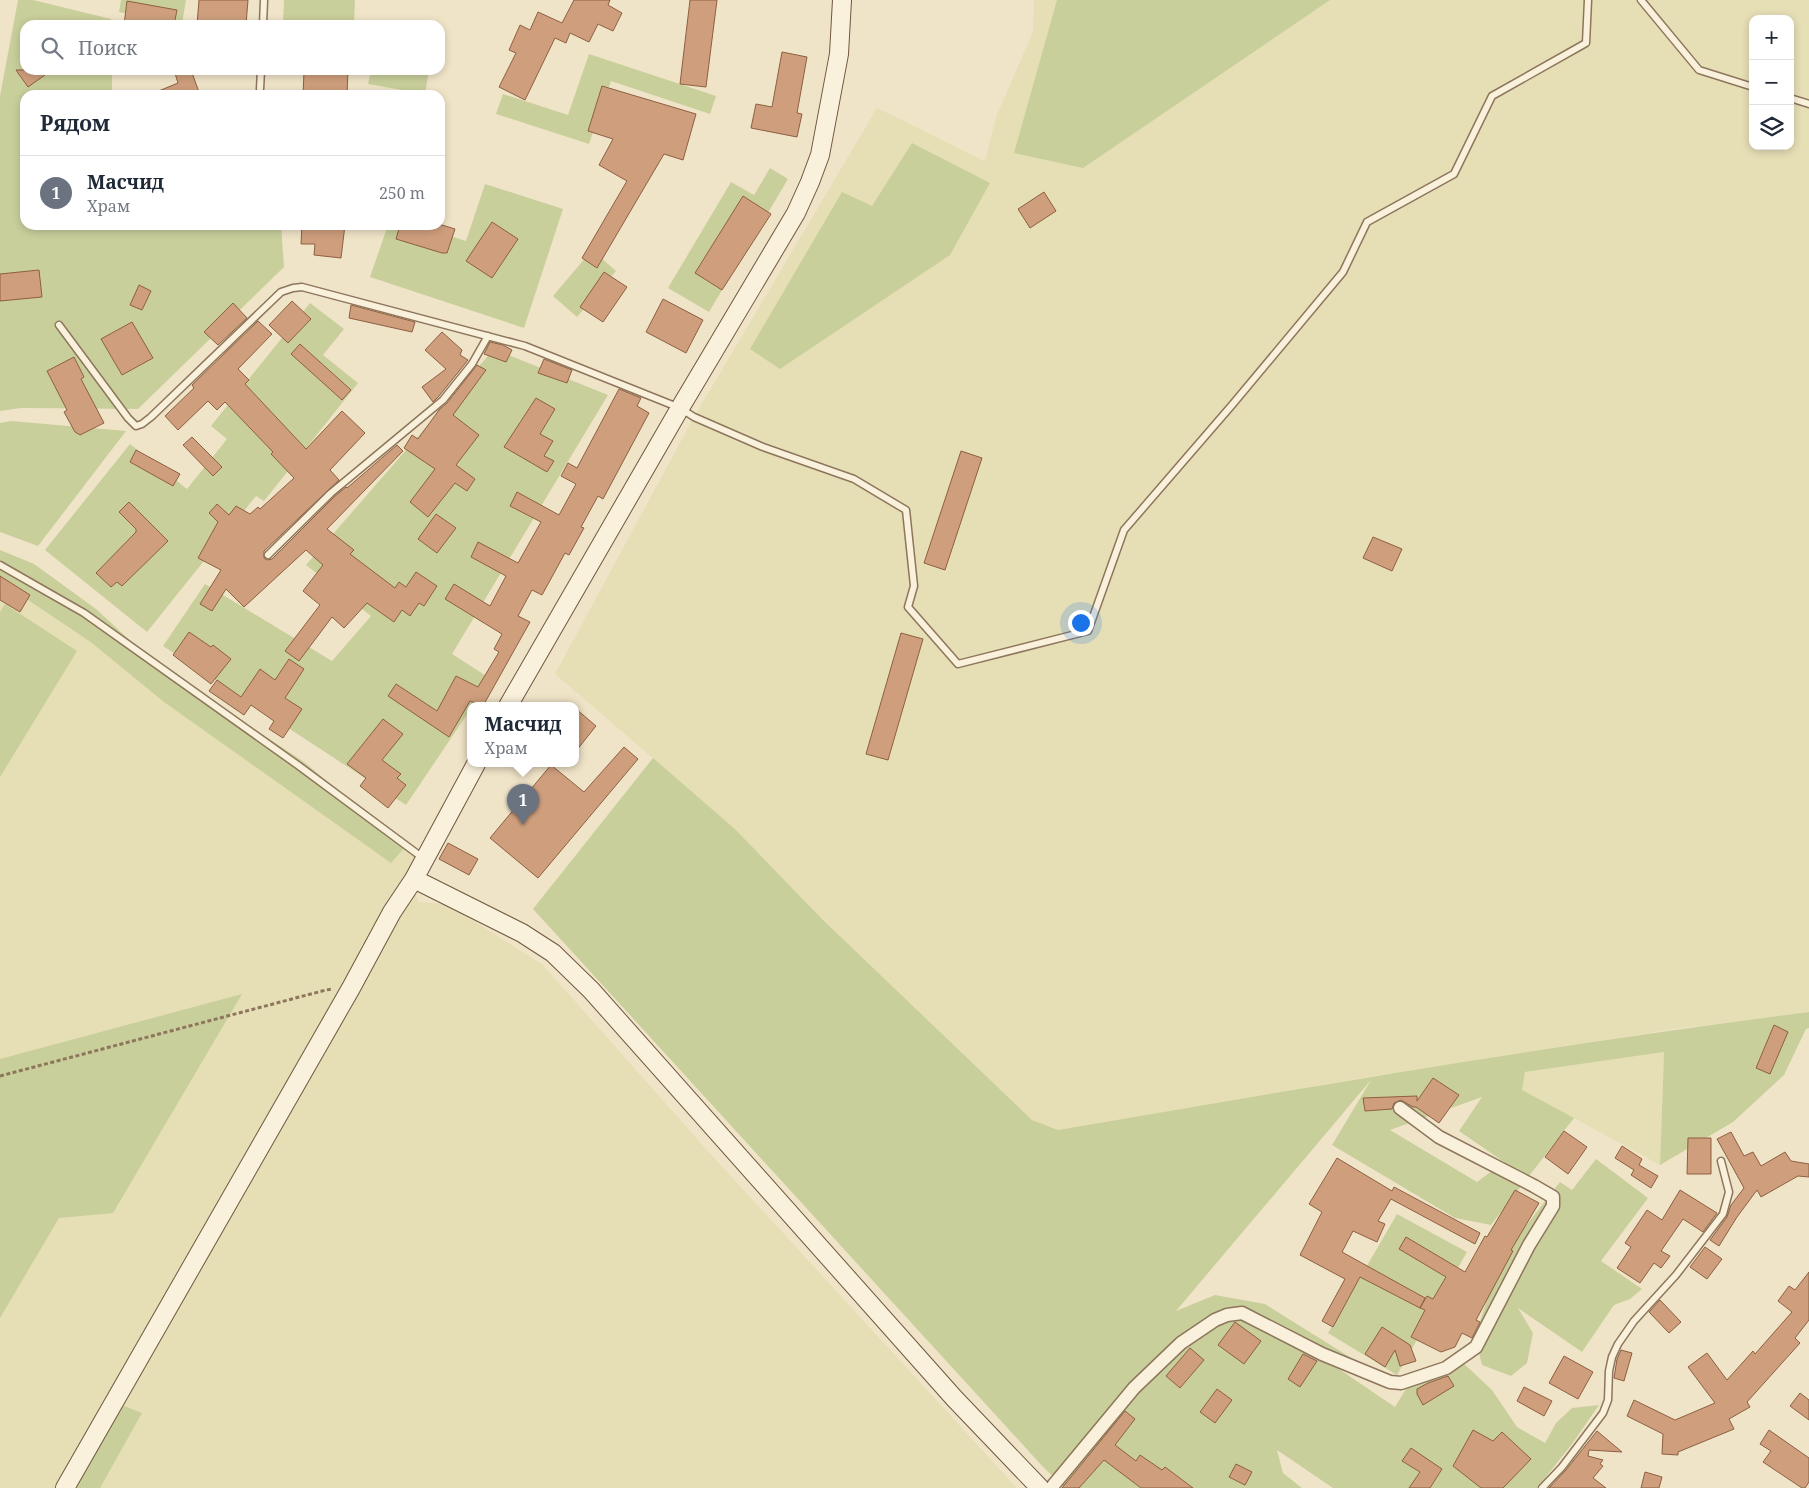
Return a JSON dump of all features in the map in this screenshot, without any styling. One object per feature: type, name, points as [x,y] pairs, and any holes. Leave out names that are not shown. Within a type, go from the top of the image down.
[{"type":"street","points":[[510,702],[680,408],[796,213],[820,155],[839,54],[842,0]]},
{"type":"street","points":[[65,1488],[351,988],[392,912],[414,879],[474,767]]},
{"type":"street","points":[[414,879],[522,933],[553,952],[591,990],[954,1398],[1040,1488]]},
{"type":"street","points":[[1051,1488],[1141,1381],[1181,1343],[1215,1320],[1227,1315],[1242,1313],[1322,1354],[1390,1382],[1401,1383],[1446,1368],[1476,1347],[1529,1246],[1553,1206],[1554,1200],[1534,1186],[1439,1137],[1400,1108]]},
{"type":"lane","points":[[263,20],[264,0]]},
{"type":"lane","points":[[59,325],[128,418],[136,426],[151,417],[281,292],[293,288],[302,287],[525,346],[680,408],[694,417],[764,447],[854,479],[906,510],[914,586],[908,607],[958,664],[1088,631],[1124,530],[1343,272],[1367,222],[1454,174],[1492,96],[1586,43],[1588,0]]},
{"type":"lane","points":[[1641,0],[1699,70],[1749,85]]},
{"type":"lane","points":[[260,88],[261,75]]},
{"type":"lane","points":[[1794,99],[1809,104]]},
{"type":"lane","points":[[268,555],[331,493],[443,400],[472,364],[488,336]]},
{"type":"lane","points":[[0,565],[84,614],[299,766],[424,859]]},
{"type":"lane","points":[[1542,1488],[1562,1467],[1603,1413],[1608,1400],[1609,1371],[1612,1357],[1618,1344],[1634,1321],[1676,1276],[1723,1214],[1729,1192],[1721,1161]]},
{"type":"path","points":[[0,1076],[326,990],[351,988]]},
{"type":"shaded area","points":[[1034,0],[1809,0],[1809,1012],[1674,1029],[1374,1076],[1058,1130],[1032,1120],[822,919],[735,829],[555,674],[694,417],[877,108],[985,161],[996,117],[1033,32]]},
{"type":"shaded area","points":[[0,550],[34,564],[96,609],[152,661],[304,762],[417,856],[408,872],[418,902],[447,904],[543,965],[705,1148],[1017,1488],[0,1488]]},
{"type":"shaded area","points":[[1664,1052],[1660,1165],[1522,1090],[1525,1072]]},
{"type":"green space","points":[[18,0],[33,0],[111,19],[20,20],[20,75],[112,75],[112,90],[20,90],[20,230],[281,230],[284,267],[138,409],[21,408],[0,411],[0,96]]},
{"type":"green space","points":[[121,0],[186,0],[183,20],[161,20],[119,12]]},
{"type":"green space","points":[[284,0],[355,0],[354,20],[283,20]]},
{"type":"green space","points":[[1057,0],[1330,0],[1083,168],[1014,153]]},
{"type":"green space","points":[[589,54],[716,96],[710,114],[611,81],[589,144],[496,114],[503,94],[568,115]]},
{"type":"green space","points":[[370,75],[428,75],[426,90],[402,90],[368,84]]},
{"type":"green space","points":[[912,143],[990,183],[950,255],[780,369],[750,349],[842,192],[872,206]]},
{"type":"green space","points":[[770,168],[788,179],[709,312],[668,288],[731,182],[754,195]]},
{"type":"green space","points":[[485,184],[563,209],[524,328],[370,277],[386,230],[431,230],[466,241]]},
{"type":"green space","points":[[592,250],[616,271],[577,317],[553,296]]},
{"type":"green space","points":[[310,303],[344,329],[323,355],[358,383],[264,501],[256,496],[147,632],[45,550],[130,444],[187,489],[227,439],[211,426]]},
{"type":"green space","points":[[494,349],[608,395],[452,654],[491,679],[476,702],[467,702],[467,714],[406,805],[163,646],[205,584],[332,661],[371,616],[306,565]]},
{"type":"green space","points":[[11,421],[126,431],[38,546],[0,532],[0,423]]},
{"type":"green space","points":[[0,550],[34,564],[96,609],[152,661],[304,762],[405,847],[391,863],[164,702],[92,643],[0,581]]},
{"type":"green space","points":[[5,604],[77,651],[0,777],[0,612]]},
{"type":"green space","points":[[653,758],[735,829],[822,919],[1032,1120],[1058,1130],[1433,1067],[1715,1024],[1809,1012],[1809,1028],[1806,1029],[1784,1075],[1733,1122],[1660,1165],[1664,1052],[1525,1072],[1522,1090],[1574,1118],[1491,1225],[1455,1218],[1332,1145],[1371,1080],[1176,1311],[1215,1295],[1265,1304],[1377,1374],[1336,1367],[1395,1407],[1415,1374],[1460,1360],[1492,1390],[1517,1427],[1545,1443],[1556,1423],[1572,1408],[1599,1405],[1572,1444],[1537,1488],[1333,1488],[1277,1450],[1283,1473],[1302,1488],[1065,1488],[1044,1468],[533,909]],"holes":[[[1482,1097],[1459,1131],[1504,1162],[1477,1182],[1390,1130]]]},
{"type":"green space","points":[[242,994],[113,1213],[59,1218],[0,1318],[0,1059]]},
{"type":"green space","points":[[1596,1159],[1648,1198],[1601,1261],[1642,1289],[1630,1299],[1614,1305],[1582,1352],[1518,1308],[1533,1333],[1527,1363],[1511,1376],[1482,1365],[1475,1337],[1500,1259],[1560,1182],[1572,1190]]},
{"type":"green space","points":[[1397,1214],[1467,1252],[1397,1375],[1328,1333]]},
{"type":"green space","points":[[119,1404],[142,1413],[100,1488],[70,1488]]},
{"type":"building","points":[[199,0],[248,0],[246,20],[197,20]]},
{"type":"building","points":[[574,0],[610,0],[608,5],[622,13],[613,31],[598,24],[589,42],[570,33],[566,43],[555,38],[525,100],[499,87],[516,53],[509,50],[520,25],[530,30],[538,12],[562,23]]},
{"type":"building","points":[[690,0],[717,0],[706,87],[680,84]]},
{"type":"building","points":[[127,1],[177,10],[175,20],[125,20]]},
{"type":"building","points":[[782,52],[807,57],[797,113],[802,114],[797,137],[751,128],[756,104],[772,107]]},
{"type":"building","points":[[16,70],[20,70],[20,75],[45,75],[28,87]]},
{"type":"building","points":[[176,75],[193,75],[198,90],[161,90],[178,83]]},
{"type":"building","points":[[304,75],[348,75],[347,90],[303,90]]},
{"type":"building","points":[[602,86],[696,114],[683,160],[664,154],[597,268],[582,258],[627,181],[599,165],[613,139],[588,131]]},
{"type":"building","points":[[1044,192],[1056,211],[1030,228],[1018,209]]},
{"type":"building","points":[[743,196],[771,214],[722,290],[695,273]]},
{"type":"building","points":[[492,222],[518,239],[492,278],[466,261]]},
{"type":"building","points":[[445,226],[455,229],[447,253],[396,239],[399,230],[445,230]]},
{"type":"building","points":[[302,230],[344,230],[341,258],[314,255],[315,244],[301,244]]},
{"type":"building","points":[[39,270],[42,297],[0,301],[0,274]]},
{"type":"building","points":[[604,272],[627,287],[603,322],[580,307]]},
{"type":"building","points":[[139,285],[151,291],[142,310],[130,305]]},
{"type":"building","points":[[663,299],[703,320],[686,353],[646,332]]},
{"type":"building","points":[[292,301],[311,319],[288,343],[269,325]]},
{"type":"building","points":[[233,303],[247,318],[218,345],[204,332]]},
{"type":"building","points":[[351,305],[415,322],[412,332],[349,318]]},
{"type":"building","points":[[258,321],[272,334],[238,369],[249,380],[245,384],[306,449],[342,411],[365,433],[330,470],[339,480],[264,551],[264,558],[267,560],[272,559],[334,497],[397,445],[403,451],[327,529],[354,550],[350,554],[395,588],[399,582],[406,587],[416,572],[437,586],[424,606],[419,603],[410,616],[402,610],[394,622],[367,603],[344,628],[332,617],[299,661],[285,651],[320,605],[303,591],[323,565],[306,550],[244,607],[226,589],[212,611],[200,604],[221,570],[198,558],[218,522],[209,513],[217,504],[229,515],[236,506],[250,514],[258,507],[260,509],[294,478],[271,454],[273,452],[225,402],[217,410],[208,401],[178,430],[165,416],[194,388],[192,385]]},
{"type":"building","points":[[132,322],[153,358],[122,375],[101,339]]},
{"type":"building","points":[[442,332],[462,350],[460,355],[468,360],[433,402],[422,387],[446,369],[425,350]]},
{"type":"building","points":[[490,342],[503,345],[512,350],[506,362],[484,354]]},
{"type":"building","points":[[300,344],[351,390],[342,400],[291,354]]},
{"type":"building","points":[[74,357],[84,377],[81,379],[104,423],[80,435],[75,432],[64,412],[67,410],[47,371]]},
{"type":"building","points":[[544,359],[572,370],[567,383],[538,373]]},
{"type":"building","points":[[477,365],[486,370],[453,415],[479,435],[456,465],[475,479],[467,491],[455,483],[428,517],[410,502],[435,469],[404,448],[412,435],[418,439],[439,410],[447,403]]},
{"type":"building","points":[[619,389],[641,398],[637,406],[649,413],[603,499],[598,496],[581,527],[584,528],[569,555],[565,553],[542,595],[532,590],[518,616],[530,622],[485,702],[467,702],[467,706],[449,737],[388,696],[396,684],[437,711],[456,676],[478,687],[499,652],[494,649],[502,634],[445,599],[454,584],[490,606],[506,576],[471,557],[478,542],[518,563],[541,522],[510,506],[517,492],[559,515],[576,484],[561,476],[568,463],[577,468]]},
{"type":"building","points":[[536,398],[555,409],[540,434],[553,441],[544,456],[554,461],[547,472],[504,447]]},
{"type":"building","points":[[192,437],[222,467],[213,476],[183,445]]},
{"type":"building","points":[[136,450],[180,474],[173,486],[130,462]]},
{"type":"building","points":[[961,451],[982,458],[945,570],[924,563]]},
{"type":"building","points":[[129,502],[168,541],[122,586],[117,582],[111,587],[96,573],[136,532],[136,529],[119,512]]},
{"type":"building","points":[[436,514],[456,528],[437,553],[418,539]]},
{"type":"building","points":[[1373,537],[1402,549],[1392,571],[1363,558]]},
{"type":"building","points":[[0,576],[30,595],[20,612],[0,600]]},
{"type":"building","points":[[189,632],[211,647],[213,645],[231,659],[211,684],[173,655]]},
{"type":"building","points":[[901,633],[923,639],[888,760],[866,754]]},
{"type":"building","points":[[289,659],[304,669],[285,698],[302,709],[283,738],[269,729],[274,721],[251,705],[244,715],[209,691],[217,680],[241,697],[260,669],[275,680]]},
{"type":"building","points":[[579,712],[596,726],[579,747]]},
{"type":"building","points":[[383,719],[403,734],[382,760],[401,774],[397,778],[406,785],[388,808],[360,786],[366,778],[347,764]]},
{"type":"building","points":[[624,747],[638,759],[538,878],[490,838],[549,767],[553,767],[584,792]]},
{"type":"building","points":[[448,843],[478,859],[469,875],[439,859]]},
{"type":"building","points":[[1774,1025],[1788,1032],[1770,1074],[1756,1068]]},
{"type":"building","points":[[1433,1078],[1459,1095],[1439,1123],[1416,1107],[1401,1100],[1394,1103],[1392,1109],[1365,1111],[1363,1098],[1417,1096],[1417,1101]]},
{"type":"building","points":[[1564,1131],[1587,1147],[1568,1174],[1545,1157]]},
{"type":"building","points":[[1731,1132],[1744,1156],[1753,1152],[1761,1166],[1785,1152],[1791,1161],[1809,1164],[1809,1177],[1798,1176],[1761,1197],[1757,1190],[1719,1246],[1710,1240],[1727,1217],[1731,1205],[1744,1188],[1717,1139]]},
{"type":"building","points":[[1688,1138],[1711,1138],[1711,1174],[1687,1174]]},
{"type":"building","points":[[1622,1146],[1642,1159],[1639,1165],[1658,1176],[1651,1188],[1631,1175],[1634,1170],[1615,1158]]},
{"type":"building","points":[[1337,1158],[1392,1191],[1394,1187],[1480,1233],[1475,1244],[1391,1199],[1378,1221],[1385,1224],[1377,1242],[1353,1231],[1342,1252],[1425,1298],[1420,1308],[1360,1277],[1333,1327],[1322,1321],[1345,1279],[1300,1255],[1322,1212],[1309,1204]]},
{"type":"building","points":[[1515,1190],[1539,1203],[1511,1250],[1513,1251],[1476,1320],[1480,1322],[1472,1338],[1462,1333],[1455,1347],[1441,1352],[1411,1337],[1425,1310],[1420,1308],[1427,1296],[1433,1299],[1446,1277],[1399,1249],[1406,1237],[1465,1272],[1485,1236],[1487,1237]]},
{"type":"building","points":[[1680,1190],[1717,1213],[1703,1232],[1683,1219],[1661,1251],[1670,1256],[1661,1268],[1654,1263],[1640,1283],[1617,1268],[1631,1247],[1625,1243],[1647,1210],[1662,1220]]},
{"type":"building","points":[[1705,1247],[1722,1259],[1707,1279],[1690,1267]]},
{"type":"building","points":[[1809,1272],[1809,1320],[1795,1338],[1800,1343],[1747,1402],[1750,1407],[1729,1419],[1734,1429],[1678,1452],[1678,1455],[1662,1454],[1663,1434],[1627,1416],[1634,1400],[1675,1420],[1715,1403],[1688,1367],[1707,1353],[1727,1380],[1753,1351],[1755,1354],[1792,1312],[1778,1301],[1789,1286],[1795,1290]]},
{"type":"building","points":[[1660,1300],[1681,1322],[1669,1333],[1649,1312]]},
{"type":"building","points":[[1235,1322],[1261,1341],[1244,1364],[1218,1345]]},
{"type":"building","points":[[1382,1327],[1410,1345],[1416,1361],[1400,1366],[1395,1350],[1385,1367],[1365,1354]]},
{"type":"building","points":[[1190,1348],[1204,1360],[1180,1388],[1166,1376]]},
{"type":"building","points":[[1621,1350],[1632,1353],[1624,1381],[1614,1378],[1617,1359]]},
{"type":"building","points":[[1303,1354],[1317,1361],[1300,1387],[1288,1379]]},
{"type":"building","points":[[1564,1356],[1593,1372],[1578,1399],[1549,1383]]},
{"type":"building","points":[[1448,1376],[1454,1386],[1423,1405],[1417,1394],[1417,1389]]},
{"type":"building","points":[[1524,1387],[1552,1401],[1544,1416],[1517,1401]]},
{"type":"building","points":[[1217,1389],[1232,1400],[1215,1423],[1200,1412]]},
{"type":"building","points":[[1800,1393],[1809,1400],[1809,1420],[1790,1406]]},
{"type":"building","points":[[1125,1411],[1135,1419],[1115,1445],[1136,1461],[1140,1455],[1162,1470],[1165,1467],[1193,1488],[1141,1488],[1104,1460],[1079,1488],[1062,1488]]},
{"type":"building","points":[[1473,1430],[1493,1441],[1502,1432],[1531,1459],[1503,1488],[1481,1488],[1453,1466]]},
{"type":"building","points":[[1769,1430],[1809,1458],[1809,1482],[1805,1488],[1802,1488],[1763,1462],[1771,1451],[1760,1444]]},
{"type":"building","points":[[1597,1431],[1622,1452],[1589,1450],[1588,1456],[1603,1460],[1600,1464],[1603,1466],[1593,1478],[1606,1488],[1549,1488],[1566,1470]]},
{"type":"building","points":[[1411,1448],[1442,1469],[1430,1488],[1409,1488],[1420,1472],[1402,1461]]},
{"type":"building","points":[[1236,1464],[1252,1472],[1245,1485],[1229,1477]]},
{"type":"building","points":[[1645,1472],[1662,1477],[1659,1488],[1641,1488]]},
{"type":"place","name":"Масчид","points":[[523,825]]}]
